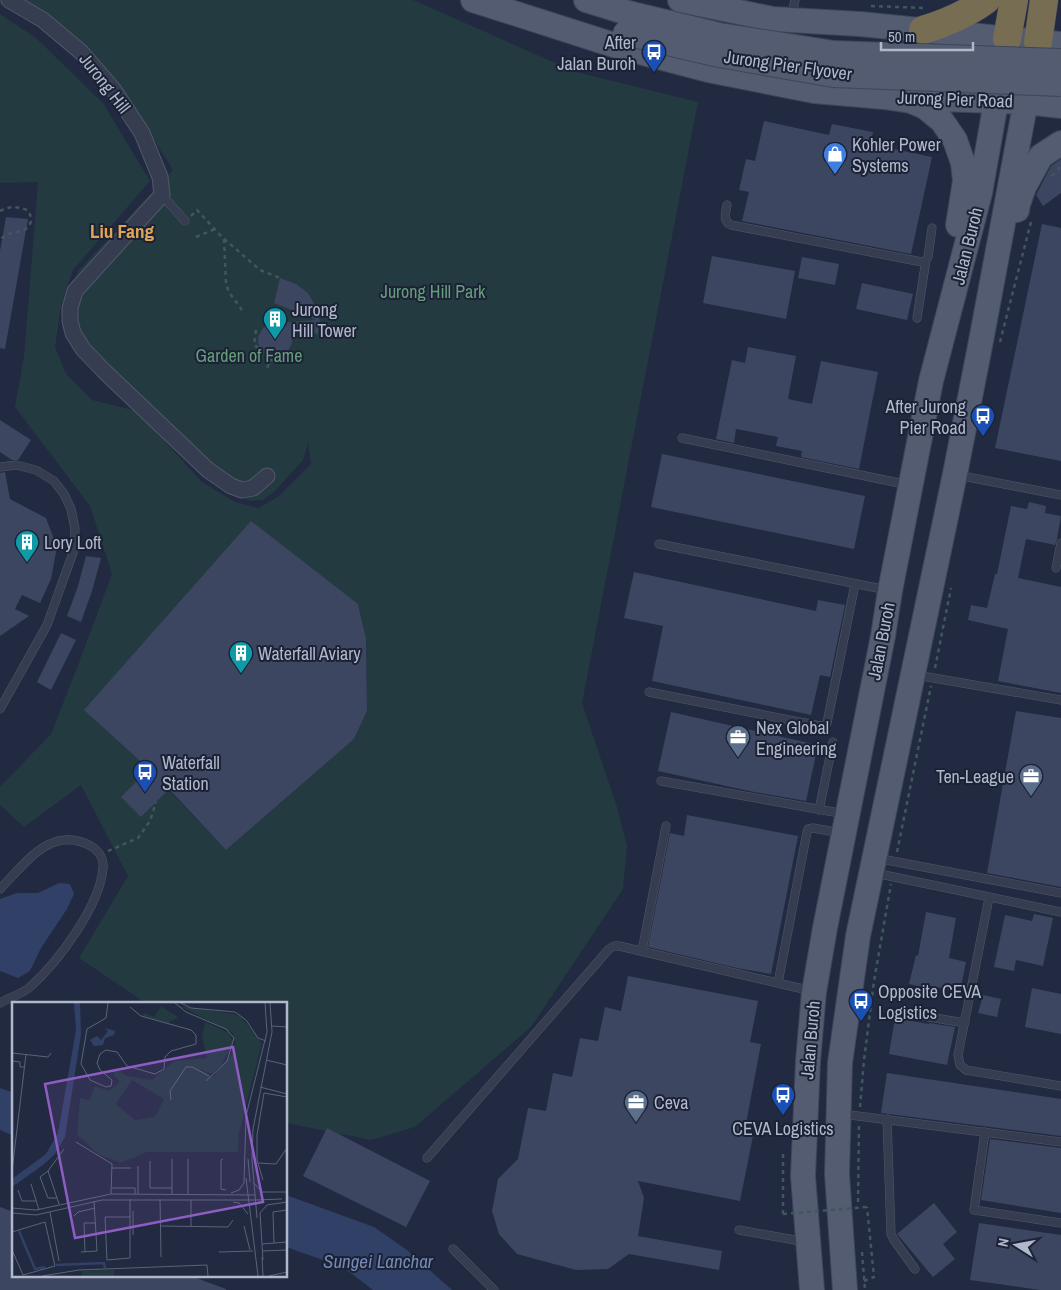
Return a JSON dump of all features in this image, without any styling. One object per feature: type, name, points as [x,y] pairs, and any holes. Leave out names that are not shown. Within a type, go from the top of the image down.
[{"type":"highway","points":[[926,19],[951,20],[977,7],[986,0]]},
{"type":"highway","name":"Jalan Buroh","points":[[1007,39],[1014,0]]},
{"type":"highway","name":"Jalan Buroh","points":[[1044,0],[1049,43]]},
{"type":"main road","points":[[473,0],[620,48],[708,70],[814,91],[884,96],[911,101],[925,107],[942,121],[955,140],[963,163],[965,180],[931,380]]},
{"type":"main road","name":"Jurong Pier Flyover","points":[[522,0],[627,23],[834,53],[1061,62]]},
{"type":"main road","name":"Jurong Pier Flyover","points":[[586,0],[627,23],[718,56],[833,74],[1061,84]]},
{"type":"main road","points":[[680,0],[773,19],[792,10],[860,24],[926,19],[963,34],[1049,43]]},
{"type":"main road","name":"Jurong Pier Road","points":[[963,34],[1026,102]]},
{"type":"main road","name":"Jalan Buroh","points":[[812,1290],[803,1176],[808,1061],[814,992],[931,380],[980,193],[1007,39]]},
{"type":"main road","name":"Jalan Buroh","points":[[855,1286],[837,1174],[849,1114],[841,1053],[858,936],[883,867],[922,676],[954,474],[990,345],[1026,102],[1049,43]]},
{"type":"main road","name":"Jurong Pier Road","points":[[884,96],[1026,102],[1061,106]]},
{"type":"main road","points":[[990,345],[1018,204],[1024,187],[1041,156],[1061,142]]},
{"type":"street","name":"Jurong Hill","points":[[9,0],[43,20],[81,52],[113,89],[142,133],[160,177],[162,195]]},
{"type":"street","points":[[162,195],[75,291],[70,308],[70,321],[73,332],[83,349],[104,371],[208,470],[231,486],[242,490],[252,488],[267,476]]},
{"type":"lane","points":[[162,195],[185,221]]},
{"type":"lane","points":[[727,205],[725,217],[731,226],[922,262],[926,260]]},
{"type":"lane","points":[[916,318],[932,228]]},
{"type":"lane","points":[[682,438],[911,485]]},
{"type":"lane","points":[[0,467],[16,465],[36,470],[54,481],[64,494],[75,529],[74,550],[47,625],[0,709]]},
{"type":"lane","points":[[954,474],[1061,495]]},
{"type":"lane","points":[[658,544],[890,591]]},
{"type":"lane","points":[[1058,563],[1061,544]]},
{"type":"lane","points":[[649,692],[820,726],[825,725],[827,723],[855,584]]},
{"type":"lane","points":[[922,676],[1061,700]]},
{"type":"lane","points":[[819,810],[833,742]]},
{"type":"lane","points":[[661,781],[819,810],[845,824]]},
{"type":"lane","points":[[778,983],[808,829],[845,824]]},
{"type":"lane","points":[[642,951],[666,826]]},
{"type":"lane","points":[[0,889],[40,849],[63,840],[82,842],[96,849],[103,860],[104,867],[100,887],[92,906],[63,951],[29,988],[0,1003]]},
{"type":"lane","points":[[883,867],[1061,893]]},
{"type":"lane","points":[[883,867],[989,898],[1061,912]]},
{"type":"lane","points":[[989,898],[958,1055],[960,1065],[966,1070],[1061,1086]]},
{"type":"lane","points":[[427,1158],[614,946],[814,992]]},
{"type":"lane","points":[[911,1014],[965,1023]]},
{"type":"lane","points":[[849,1114],[1061,1142]]},
{"type":"lane","points":[[887,1119],[891,1234],[915,1268]]},
{"type":"lane","points":[[985,1132],[974,1210],[1061,1223]]},
{"type":"lane","points":[[739,1230],[808,1243]]},
{"type":"lane","points":[[453,1248],[494,1290]]},
{"type":"path","points":[[863,5],[926,19]]},
{"type":"path","points":[[1048,183],[1052,175],[1061,166]]},
{"type":"path","points":[[0,211],[6,208],[20,207],[27,210],[31,217],[26,230],[7,234],[0,240]]},
{"type":"path","points":[[185,221],[197,210],[224,239],[260,270],[280,278]]},
{"type":"path","points":[[990,345],[1033,215]]},
{"type":"path","points":[[196,237],[215,229]]},
{"type":"path","points":[[224,239],[226,284],[229,292],[242,310]]},
{"type":"path","points":[[256,330],[254,344],[268,360],[284,361]]},
{"type":"path","points":[[267,371],[268,360]]},
{"type":"path","points":[[859,1216],[849,1114],[864,1060],[874,982],[883,867],[922,676],[952,584]]},
{"type":"path","points":[[100,854],[138,838],[150,821],[156,802]]},
{"type":"path","points":[[788,1154],[783,1154],[783,1214],[867,1207],[874,1277],[855,1286]]},
{"type":"path","points":[[855,1286],[861,1244]]},
{"type":"path","points":[[855,1286],[865,1290]]},
{"type":"green space","name":"Jurong Hill Park","points":[[21,0],[413,0],[576,72],[698,102],[582,703],[617,807],[627,846],[623,889],[531,1027],[415,1127],[371,1140],[288,1123],[288,1002],[144,1002],[79,958],[128,876],[81,785],[24,827],[0,805],[0,787],[51,734],[112,574],[90,506],[15,407],[24,356],[38,182],[0,183],[0,14],[36,38],[103,103],[150,181],[73,270],[61,305],[55,347],[66,374],[92,400],[137,411],[202,482],[235,502],[258,508],[279,496],[311,464],[308,443],[303,460],[275,491],[263,500],[250,501],[230,492],[90,366],[65,304],[79,270],[173,170],[131,104]],"holes":[[[358,604],[366,639],[367,711],[354,739],[226,850],[149,769]]]},
{"type":"water","points":[[59,883],[70,884],[74,894],[67,909],[41,948],[30,971],[18,978],[0,971],[0,899],[17,893],[38,893]]},
{"type":"water","points":[[0,1088],[12,1092],[12,1135],[0,1130]]},
{"type":"water","name":"Sungei Lanchar","points":[[288,1196],[374,1227],[407,1250],[452,1290],[373,1290],[343,1267],[288,1248]]},
{"type":"building","name":"Kohler Power Systems","points":[[764,121],[829,135],[832,124],[873,132],[870,144],[932,157],[911,254],[742,221],[749,192],[739,190],[746,159],[755,161]]},
{"type":"building","points":[[1061,159],[1061,193],[1043,206],[1036,195],[1051,166]]},
{"type":"building","points":[[6,217],[28,219],[5,349],[0,348],[0,251]]},
{"type":"building","points":[[1042,224],[1061,228],[1061,461],[995,448]]},
{"type":"building","points":[[712,256],[795,271],[786,319],[703,303]]},
{"type":"building","points":[[802,257],[839,264],[835,285],[798,278]]},
{"type":"building","points":[[280,278],[296,284],[308,293],[317,309],[320,322],[318,334],[291,329],[292,343],[287,353],[273,357],[266,355],[259,348],[258,337],[263,328],[269,324],[316,320],[274,303]]},
{"type":"building","points":[[862,283],[913,294],[907,320],[856,309]]},
{"type":"building","points":[[748,347],[796,356],[788,399],[812,404],[821,361],[878,372],[859,469],[801,457],[802,451],[776,446],[778,437],[736,429],[734,443],[716,439],[732,360],[745,363]]},
{"type":"building","points":[[0,420],[31,440],[18,460],[12,460],[0,452]]},
{"type":"building","points":[[662,454],[865,496],[854,549],[651,507]]},
{"type":"building","name":"Lory Loft","points":[[5,472],[10,499],[46,518],[57,547],[51,579],[40,603],[22,595],[15,609],[29,616],[0,636],[0,473]]},
{"type":"building","points":[[1029,502],[1046,506],[1045,513],[1061,516],[1055,545],[1026,539],[1018,578],[1061,587],[1061,693],[998,681],[1008,629],[968,620],[971,605],[987,608],[995,574],[997,574],[1011,506],[1027,509]]},
{"type":"building","name":"Waterfall Aviary","points":[[251,521],[358,604],[366,639],[367,711],[354,739],[226,850],[169,789],[141,817],[121,797],[149,769],[84,710]]},
{"type":"building","points":[[86,556],[101,558],[81,622],[67,616]]},
{"type":"building","points":[[634,572],[816,611],[818,600],[845,605],[830,677],[820,675],[811,715],[652,681],[663,626],[624,618]]},
{"type":"building","points":[[61,633],[76,640],[51,690],[37,682]]},
{"type":"building","name":"Ten-League","points":[[1016,711],[1061,718],[1061,887],[987,873]]},
{"type":"building","name":"Nex Global Engineering","points":[[671,712],[818,745],[806,801],[749,791],[658,771]]},
{"type":"building","points":[[687,815],[798,836],[771,974],[648,947],[670,833],[684,836]]},
{"type":"building","points":[[926,912],[956,918],[949,958],[966,962],[959,997],[949,995],[950,990],[922,984],[922,987],[909,984],[916,955],[918,956]]},
{"type":"building","points":[[1034,914],[1053,918],[1043,966],[1016,960],[1014,971],[994,967],[1005,915],[1032,921]]},
{"type":"building","name":"Ceva","points":[[628,976],[758,1001],[750,1042],[761,1044],[744,1134],[753,1136],[740,1201],[638,1181],[644,1198],[638,1236],[722,1251],[719,1270],[629,1254],[608,1269],[576,1270],[517,1254],[499,1234],[492,1211],[498,1179],[518,1159],[528,1108],[546,1111],[553,1073],[572,1077],[580,1038],[598,1041],[605,1007],[621,1011]]},
{"type":"building","points":[[1032,988],[1061,994],[1061,1034],[1025,1027]]},
{"type":"building","points":[[983,995],[1001,999],[997,1017],[978,1013]]},
{"type":"building","points":[[895,1018],[955,1027],[947,1065],[889,1054]]},
{"type":"building","points":[[887,1073],[1061,1099],[1061,1136],[881,1113]]},
{"type":"building","points":[[327,1128],[430,1181],[406,1227],[303,1176]]},
{"type":"building","points":[[990,1139],[1061,1148],[1061,1213],[981,1200]]},
{"type":"building","points":[[934,1203],[957,1232],[943,1244],[955,1259],[933,1277],[897,1234]]},
{"type":"building","points":[[0,1207],[12,1211],[12,1278],[196,1278],[226,1289],[226,1290],[0,1290]]},
{"type":"building","points":[[979,1223],[1061,1235],[1061,1290],[1040,1290],[970,1280]]},
{"type":"place","name":"After Jalan Buroh","points":[[654,73]]},
{"type":"place","name":"Kohler Power Systems","points":[[835,175]]},
{"type":"place","name":"Jurong Hill Tower","points":[[275,340]]},
{"type":"place","name":"After Jurong Pier Road","points":[[983,437]]},
{"type":"place","name":"Lory Loft","points":[[27,563]]},
{"type":"place","name":"Waterfall Aviary","points":[[241,674]]},
{"type":"place","name":"Nex Global Engineering","points":[[738,758]]},
{"type":"place","name":"Waterfall Station","points":[[145,793]]},
{"type":"place","name":"Ten-League","points":[[1031,797]]},
{"type":"place","name":"Opposite CEVA Logistics","points":[[861,1022]]},
{"type":"place","name":"CEVA Logistics","points":[[783,1116]]},
{"type":"place","name":"Ceva","points":[[636,1123]]},
{"type":"district","name":"Liu Fang","points":[[122,231]]},
{"type":"park label","name":"Garden of Fame","points":[[249,355]]}]
